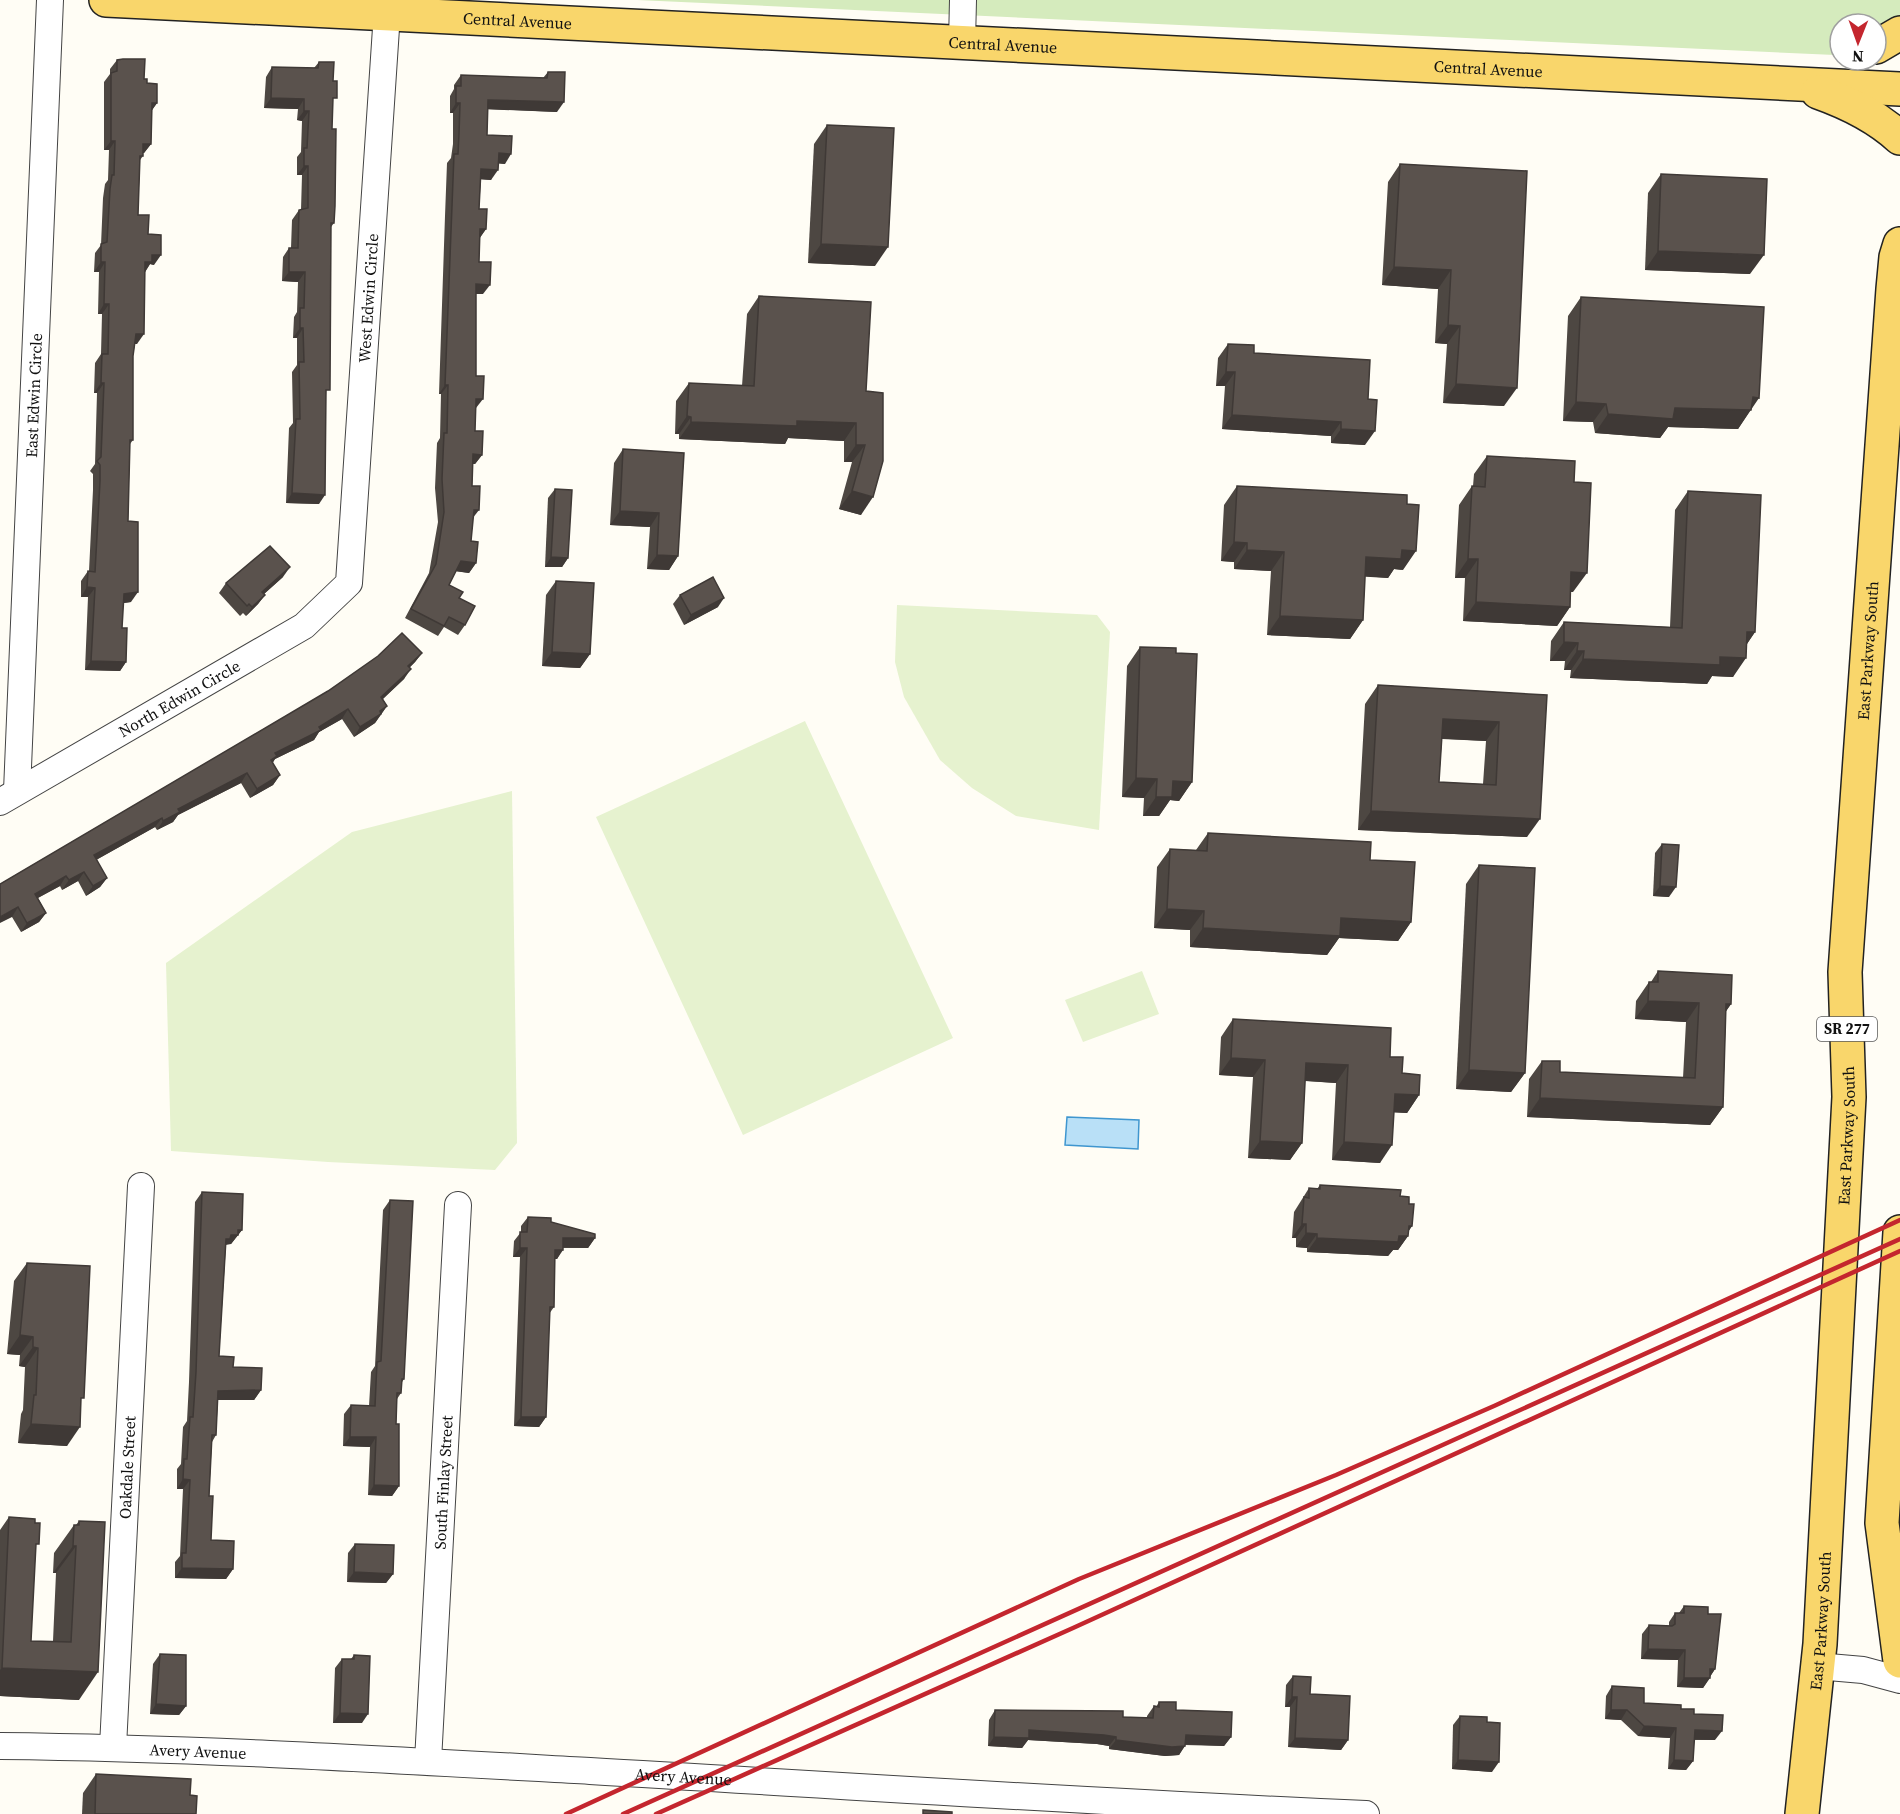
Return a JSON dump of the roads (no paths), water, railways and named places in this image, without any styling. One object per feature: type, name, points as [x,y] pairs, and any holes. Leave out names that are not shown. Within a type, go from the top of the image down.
[{"type":"main road","name":"Central Avenue","points":[[106,0],[1900,89]]},
{"type":"main road","points":[[1791,82],[1828,67]]},
{"type":"main road","points":[[1791,82],[1848,103],[1882,122],[1900,138]]},
{"type":"main road","name":"East Parkway South","points":[[1802,1814],[1817,1666],[1833,1418],[1849,1097],[1845,972],[1894,279],[1900,244]]},
{"type":"main road","points":[[1900,1232],[1882,1523],[1900,1661]]},
{"type":"street","name":"East Edwin Circle","points":[[8,796],[50,0]]},
{"type":"street","points":[[962,42],[963,0]]},
{"type":"street","name":"West Edwin Circle","points":[[349,583],[387,14]]},
{"type":"street","name":"North Edwin Circle","points":[[8,796],[304,626],[349,583]]},
{"type":"street","name":"Oakdale Street","points":[[113,1747],[141,1186]]},
{"type":"street","name":"South Finlay Street","points":[[428,1761],[458,1205]]},
{"type":"street","points":[[1817,1666],[1863,1670],[1900,1680]]},
{"type":"street","name":"Avery Avenue","points":[[0,1746],[113,1747],[428,1761],[1011,1805],[1366,1814]]},
{"type":"water","points":[[1067,1117],[1139,1120],[1138,1149],[1065,1145]]},
{"type":"railway","points":[[566,1814],[1079,1579],[1336,1475],[1494,1406],[1900,1220]]},
{"type":"railway","points":[[623,1814],[1900,1239]]},
{"type":"railway","points":[[656,1814],[1073,1628],[1900,1251]]}]
